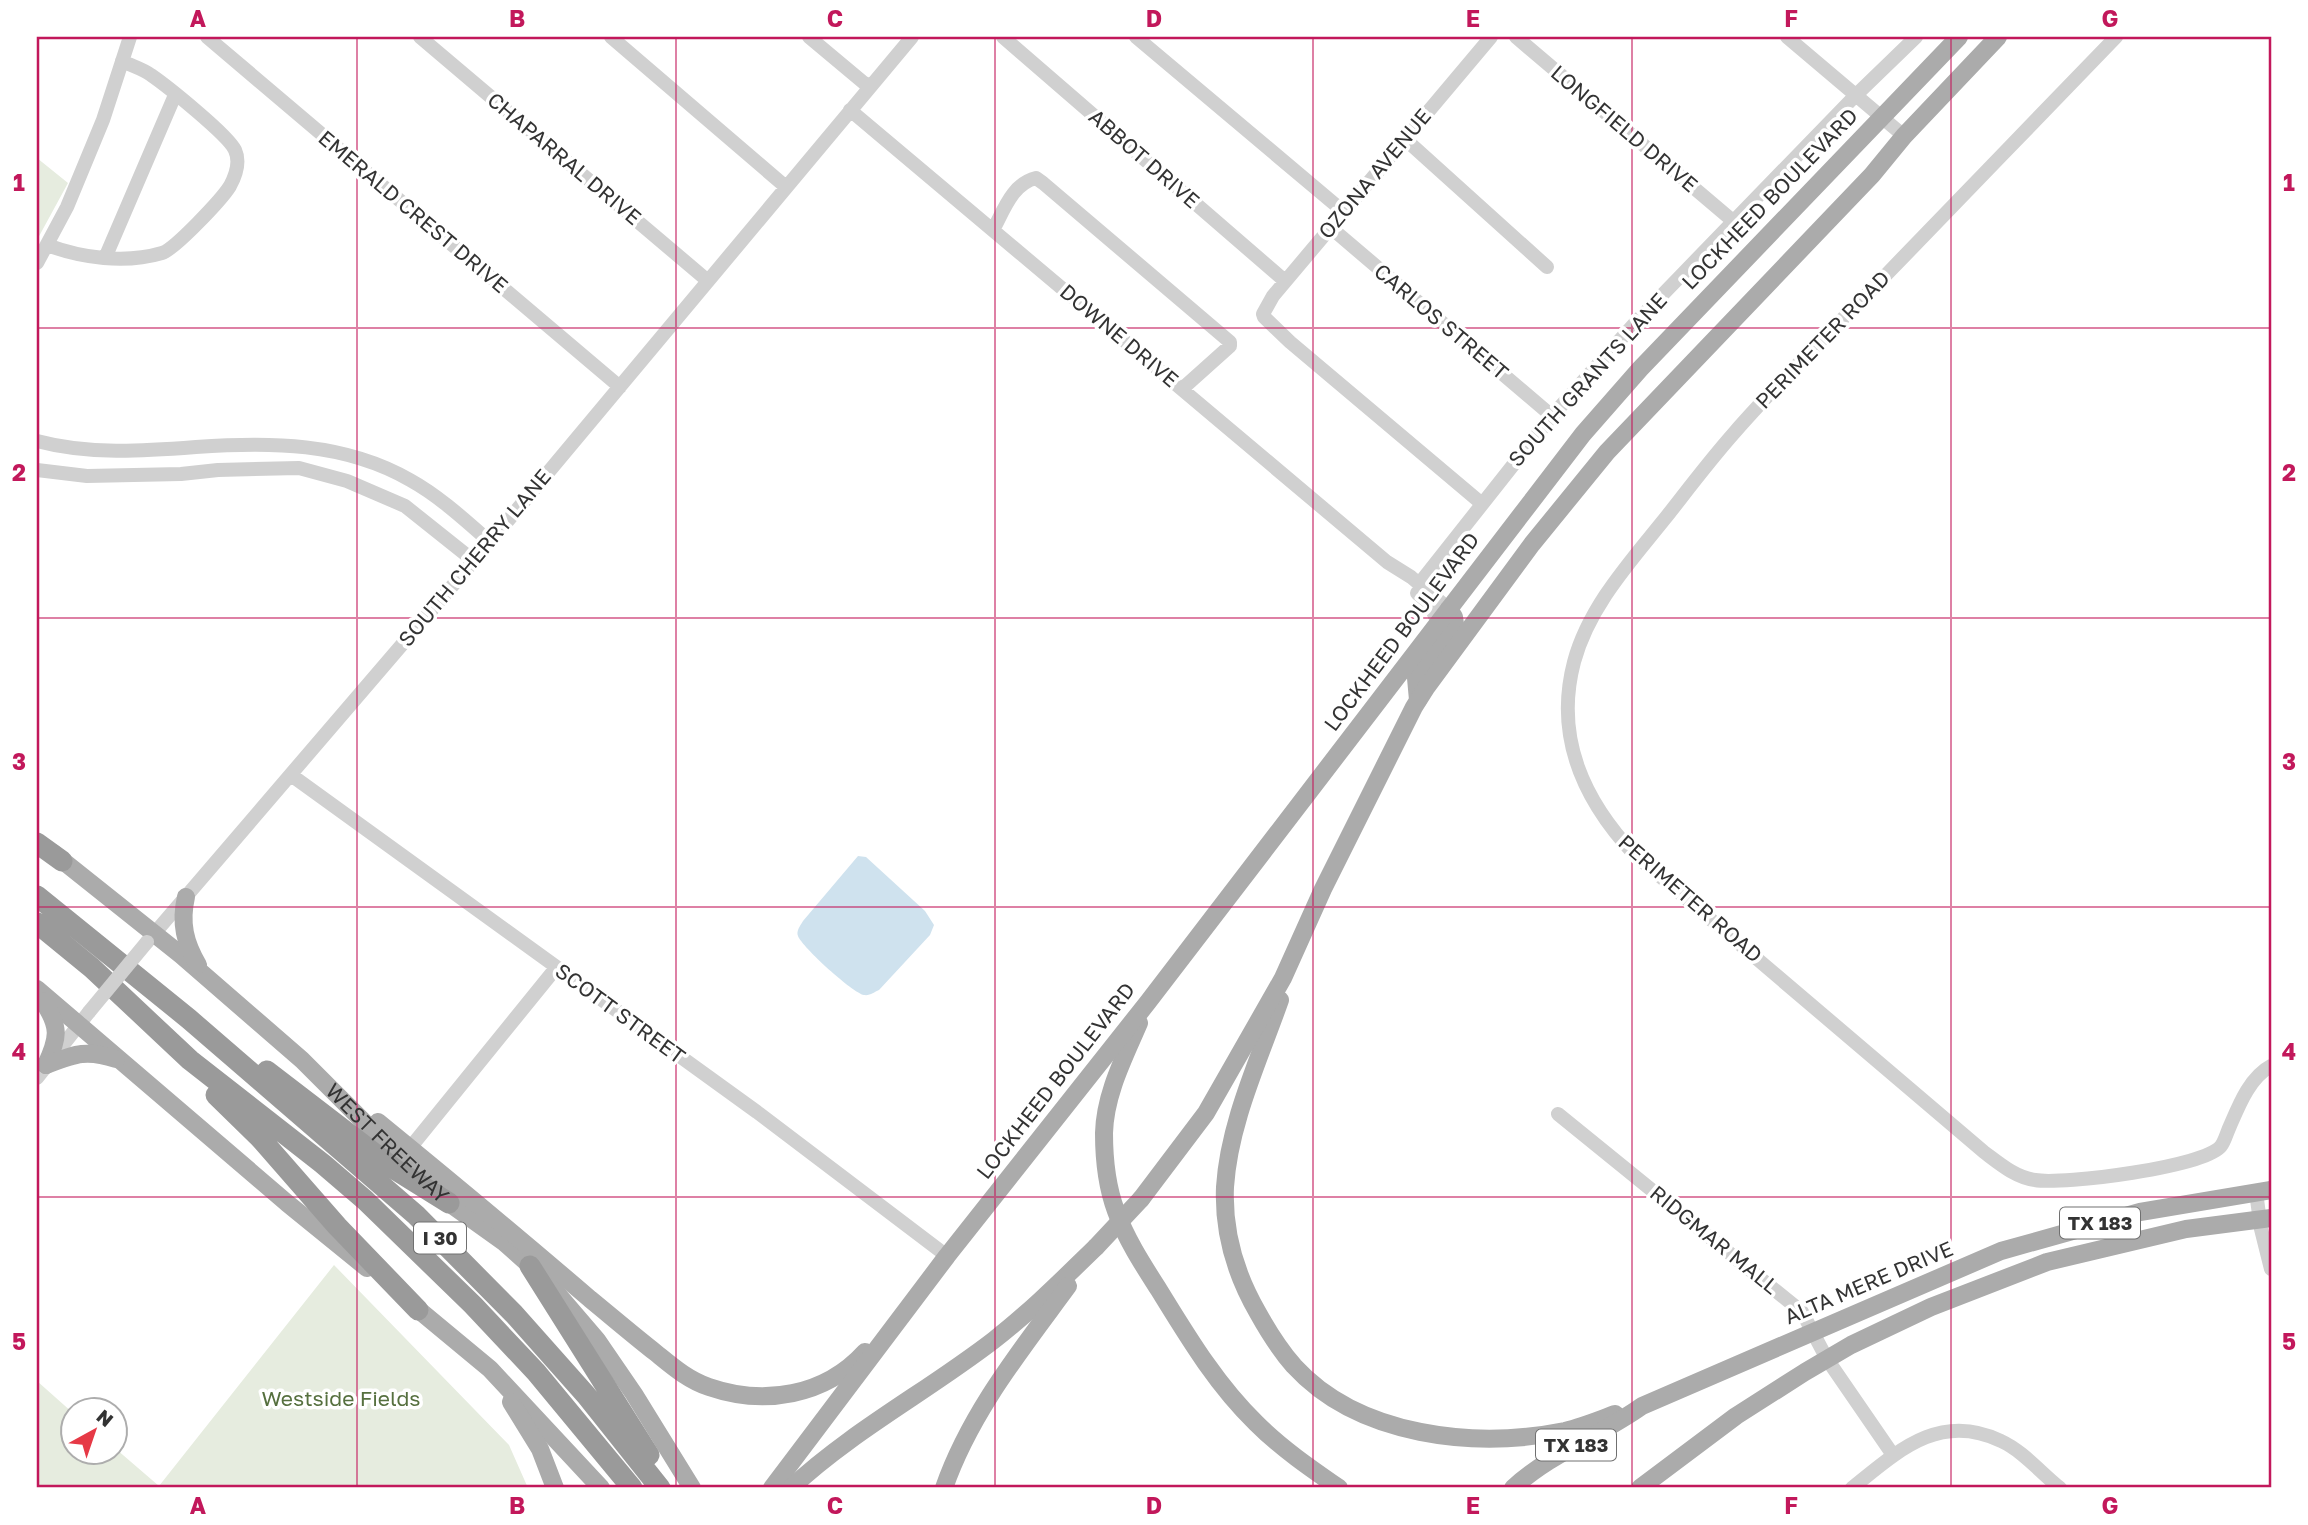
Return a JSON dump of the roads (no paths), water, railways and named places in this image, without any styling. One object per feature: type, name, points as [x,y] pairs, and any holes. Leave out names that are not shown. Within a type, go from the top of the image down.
[{"type":"highway","points":[[37,841],[62,861]]},
{"type":"highway","name":"WEST FREEWAY","points":[[37,896],[189,1019],[380,1184],[459,1257],[562,1367],[663,1488]]},
{"type":"highway","name":"I 30","points":[[37,923],[92,968],[190,1060],[365,1200],[537,1372],[632,1488]]},
{"type":"highway","points":[[189,1019],[213,1029],[396,1170],[450,1203]]},
{"type":"highway","points":[[190,1060],[210,1089],[260,1138],[337,1226],[418,1310]]},
{"type":"highway","points":[[530,1266],[662,1475],[663,1488]]},
{"type":"main road","name":"LOCKHEED BOULEVARD","points":[[922,1290],[1148,1002],[1591,425],[1640,369],[1959,37]]},
{"type":"main road","points":[[792,1488],[847,1443],[1023,1317],[1096,1247],[1141,1199],[1206,1113],[1283,978],[1323,889],[1418,699],[1532,544],[1607,452],[1871,175],[1904,136],[1998,37]]},
{"type":"main road","points":[[1418,699],[1416,678],[1455,624],[1454,617],[1443,616]]},
{"type":"main road","name":"WEST FREEWAY","points":[[62,861],[151,937],[204,974],[302,1060],[450,1203],[505,1243],[552,1287],[597,1340],[692,1488]]},
{"type":"main road","points":[[186,897],[182,913],[183,929],[188,948],[204,974]]},
{"type":"main road","points":[[1283,978],[1283,993],[1229,1151],[1226,1206],[1231,1248],[1239,1274],[1269,1333],[1294,1366],[1314,1384],[1370,1418],[1400,1428],[1464,1438],[1512,1437],[1566,1431],[1642,1406]]},
{"type":"main road","points":[[37,989],[84,1018],[122,1061],[287,1203],[490,1369],[601,1488]]},
{"type":"main road","points":[[37,989],[56,1022],[55,1044],[41,1071]]},
{"type":"main road","points":[[1148,1002],[1110,1093],[1106,1111],[1106,1169],[1116,1211],[1142,1262],[1211,1371],[1254,1421],[1288,1452],[1339,1488]]},
{"type":"main road","points":[[41,1071],[85,1052],[98,1053],[122,1061]]},
{"type":"main road","points":[[302,1060],[624,1328],[681,1373],[706,1386],[748,1396],[787,1395],[807,1391],[830,1380],[857,1361],[922,1290]]},
{"type":"main road","name":"ALTA MERE DRIVE","points":[[1513,1488],[1566,1449],[1620,1421],[1642,1406],[2001,1251],[2140,1212],[2264,1191]]},
{"type":"main road","name":"TX 183","points":[[1641,1487],[1736,1416],[1827,1359],[1921,1312],[2047,1262],[2166,1233],[2266,1218]]},
{"type":"main road","points":[[944,1488],[963,1441],[998,1383],[1096,1247]]},
{"type":"main road","points":[[772,1488],[922,1290]]},
{"type":"main road","points":[[490,1369],[540,1449],[555,1488]]},
{"type":"street","points":[[37,263],[67,207],[94,142],[130,37]]},
{"type":"street","name":"EMERALD CREST DRIVE","points":[[207,37],[620,387]]},
{"type":"street","name":"CHAPARRAL DRIVE","points":[[420,37],[708,281]]},
{"type":"street","points":[[611,37],[786,187]]},
{"type":"street","points":[[809,37],[871,86]]},
{"type":"street","name":"SOUTH CHERRY LANE","points":[[41,1071],[151,937],[491,542],[912,37]]},
{"type":"street","name":"ABBOT DRIVE","points":[[1003,37],[1285,281]]},
{"type":"street","points":[[1136,37],[1344,212]]},
{"type":"street","name":"OZONA AVENUE","points":[[1481,503],[1290,342],[1263,314],[1285,281],[1491,37]]},
{"type":"street","name":"LONGFIELD DRIVE","points":[[1516,37],[1733,221]]},
{"type":"street","points":[[1787,37],[1904,136]]},
{"type":"street","name":"SOUTH GRANTS LANE","points":[[1419,584],[1552,416],[1644,314],[1855,96],[1916,37]]},
{"type":"street","name":"PERIMETER ROAD","points":[[2116,37],[1734,433],[1643,546],[1600,603],[1574,662],[1569,688],[1573,748],[1580,774],[1596,808],[1635,855],[1984,1152],[2024,1178],[2060,1181],[2156,1169],[2203,1158],[2221,1146],[2245,1093],[2264,1069],[2271,1066]]},
{"type":"street","points":[[47,245],[70,254],[105,258],[165,253],[186,235],[229,187],[237,168],[235,151],[225,137],[150,74],[122,61]]},
{"type":"street","points":[[105,258],[175,95]]},
{"type":"street","name":"DOWNE DRIVE","points":[[850,110],[1387,562],[1419,584],[1443,616]]},
{"type":"street","points":[[1405,139],[1547,267]]},
{"type":"street","points":[[993,230],[1015,191],[1026,181],[1036,178],[1040,180],[1230,342],[1230,346],[1182,389]]},
{"type":"street","name":"CARLOS STREET","points":[[1330,228],[1552,416]]},
{"type":"street","points":[[37,441],[90,450],[136,451],[217,446],[318,447],[365,460],[409,479],[491,542]]},
{"type":"street","points":[[37,470],[87,476],[299,468],[347,481],[405,506],[474,561]]},
{"type":"street","name":"DOWNE DRIVE","points":[[1387,562],[1406,584],[1443,616]]},
{"type":"street","name":"SCOTT STREET","points":[[291,775],[757,1112],[947,1256]]},
{"type":"street","points":[[410,1148],[556,968]]},
{"type":"street","name":"RIDGMAR MALL","points":[[1558,1114],[1802,1311],[1827,1359],[1893,1455]]},
{"type":"street","points":[[2264,1191],[2266,1218],[2261,1228],[2271,1269]]},
{"type":"street","points":[[1852,1488],[1913,1442],[1939,1432],[1954,1430],[2000,1441],[2060,1488]]},
{"type":"water","points":[[858,856],[866,857],[925,911],[934,925],[930,935],[879,990],[866,995],[828,969],[808,950],[798,934],[803,921]]},
{"type":"park label","name":"Westside Fields","points":[[341,1399]]}]
